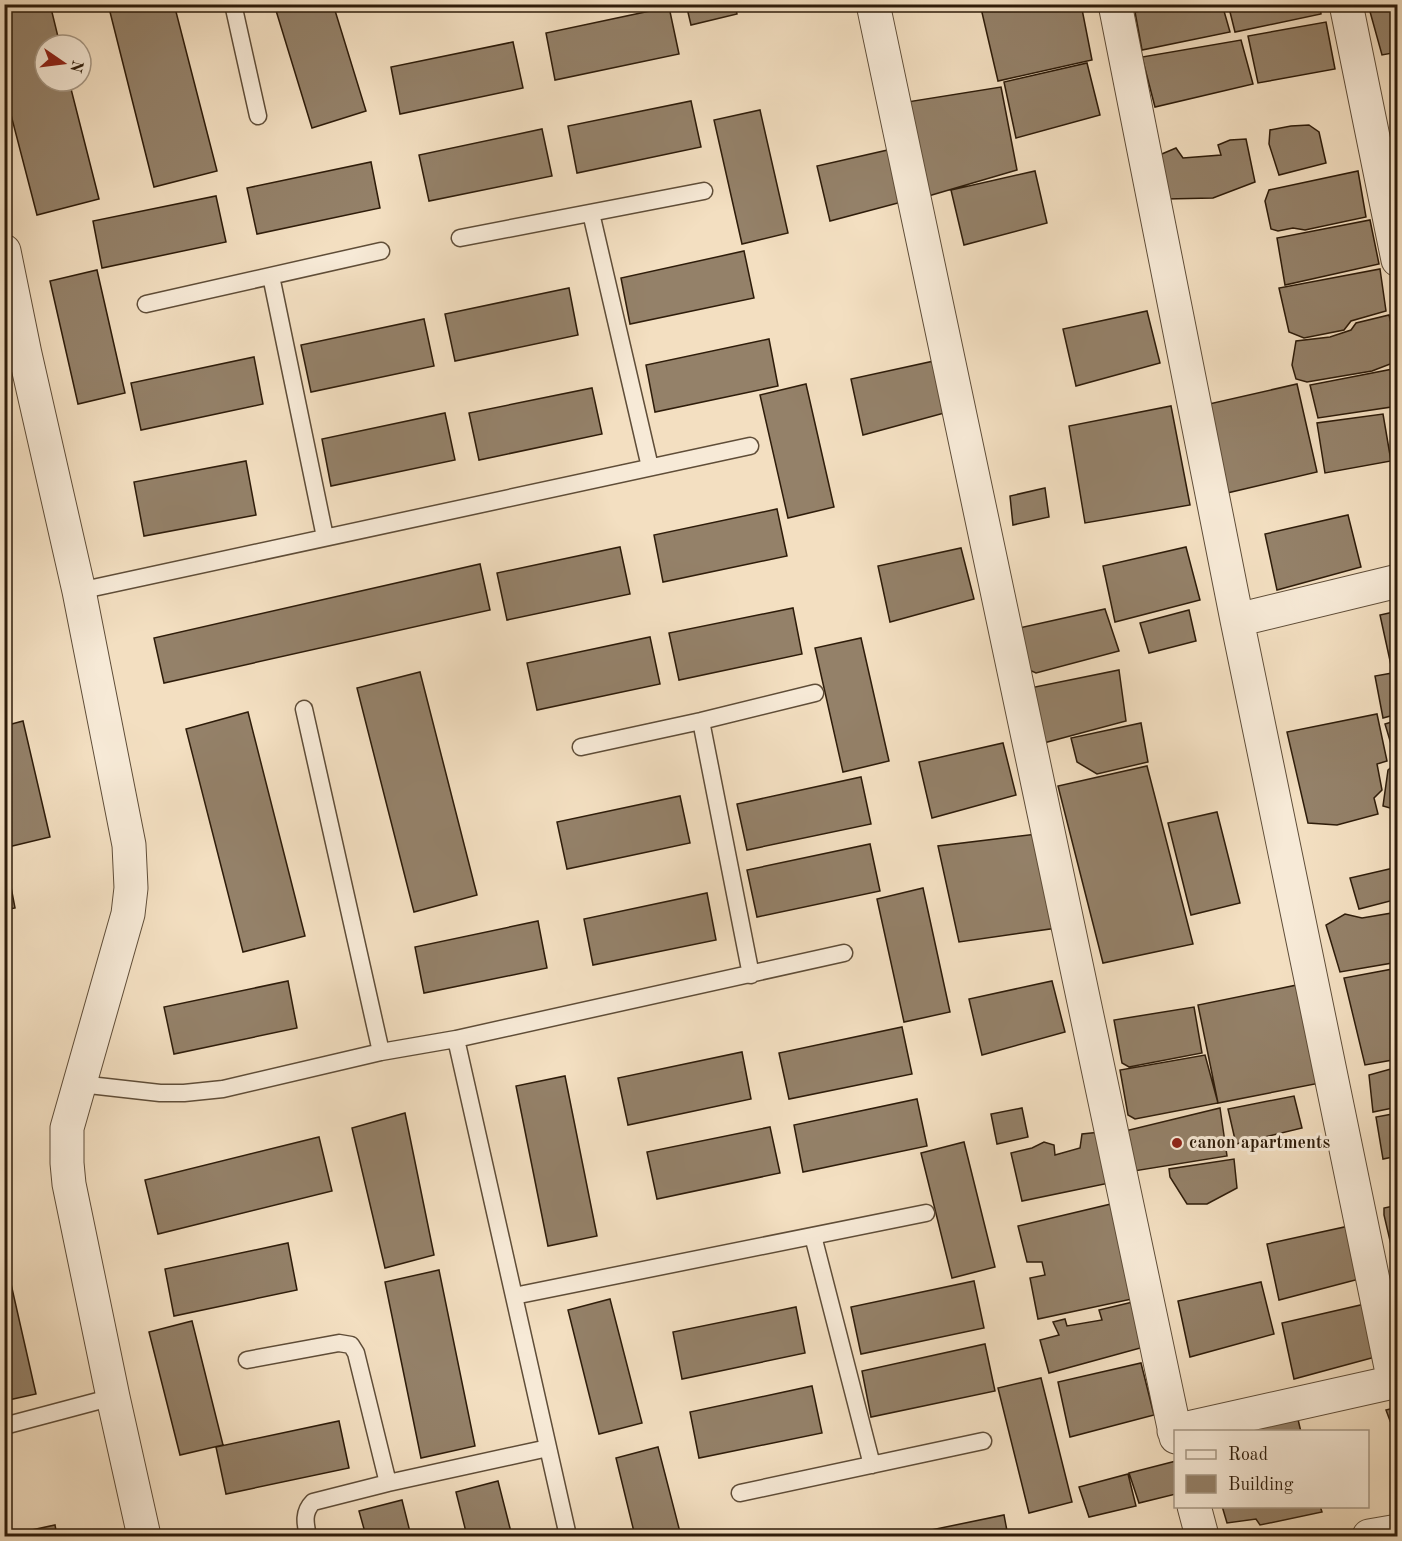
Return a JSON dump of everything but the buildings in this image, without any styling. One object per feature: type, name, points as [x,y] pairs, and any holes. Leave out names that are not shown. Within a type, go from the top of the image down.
[{"type":"street","points":[[873,4],[1174,1430]]},
{"type":"street","points":[[1115,4],[1237,620],[1396,1381],[1192,1430]]},
{"type":"street","points":[[1346,4],[1398,260]]},
{"type":"street","points":[[4,251],[20,356],[79,591],[129,845],[131,888],[128,914],[67,1128],[67,1163],[69,1184],[144,1536]]},
{"type":"street","points":[[1237,620],[1398,581]]},
{"type":"street","points":[[1195,1508],[1202,1536]]},
{"type":"street","points":[[1369,1536],[1398,1531]]},
{"type":"lane","points":[[233,4],[258,116]]},
{"type":"lane","points":[[460,238],[704,191]]},
{"type":"lane","points":[[591,213],[650,467]]},
{"type":"lane","points":[[146,304],[381,251]]},
{"type":"lane","points":[[271,276],[325,537]]},
{"type":"lane","points":[[79,591],[750,446]]},
{"type":"lane","points":[[581,747],[814,693]]},
{"type":"lane","points":[[304,709],[381,1052]]},
{"type":"lane","points":[[701,721],[751,975]]},
{"type":"lane","points":[[80,1084],[160,1093],[224,1089],[381,1052],[456,1039],[844,953]]},
{"type":"lane","points":[[456,1039],[568,1536]]},
{"type":"lane","points":[[514,1296],[926,1213]]},
{"type":"lane","points":[[813,1236],[872,1465]]},
{"type":"lane","points":[[247,1360],[339,1342],[351,1345],[356,1353],[388,1483]]},
{"type":"lane","points":[[4,1426],[113,1397]]},
{"type":"lane","points":[[740,1493],[983,1441]]},
{"type":"lane","points":[[308,1536],[304,1521],[308,1507],[313,1502],[548,1448]]},
{"type":"place","name":"canon apartments","points":[[1177,1143]]}]
